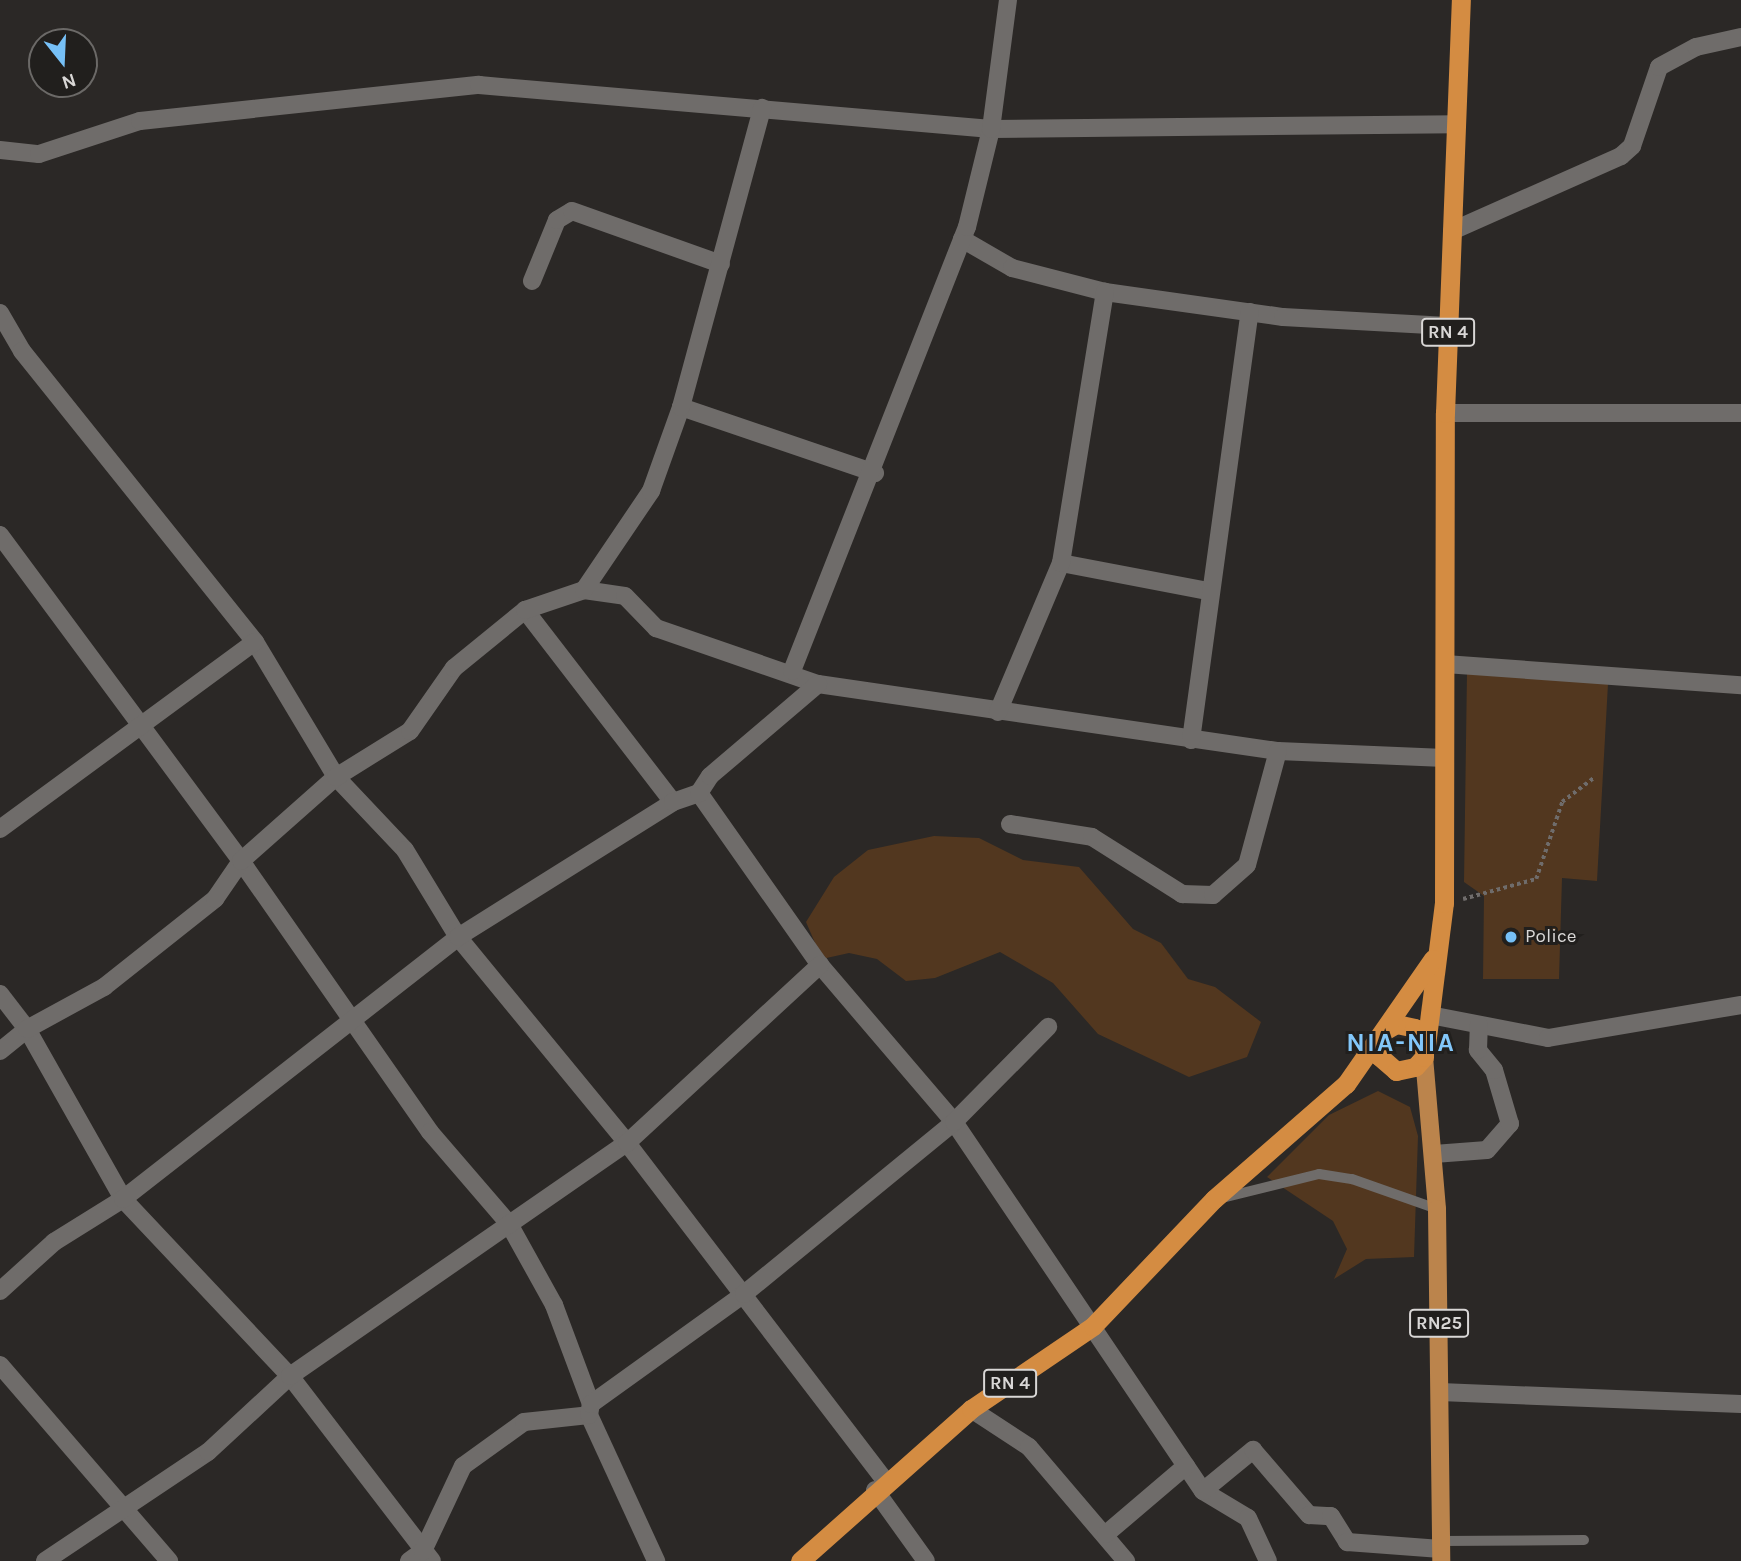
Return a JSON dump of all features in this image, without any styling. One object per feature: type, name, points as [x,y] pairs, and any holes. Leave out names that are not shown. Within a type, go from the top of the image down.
[{"type":"highway","name":"RN 4","points":[[1425,1051],[1444,903],[1445,413],[1461,0]]},
{"type":"highway","name":"RN 4","points":[[800,1561],[880,1486],[971,1409],[1093,1326],[1214,1199],[1346,1084],[1436,955]]},
{"type":"highway","points":[[1409,1025],[1425,1051],[1409,1070],[1394,1070],[1379,1056],[1381,1036],[1409,1025]]},
{"type":"highway","name":"RN 4","points":[[1346,1084],[1394,1070]]},
{"type":"main road","name":"RN25","points":[[1425,1051],[1422,1086],[1434,1154],[1437,1209],[1441,1550]]},
{"type":"main road","points":[[1394,1070],[1422,1086]]},
{"type":"street","points":[[792,671],[875,473],[962,239],[990,129],[1008,0]]},
{"type":"street","points":[[1452,231],[1621,156],[1632,146],[1659,67],[1696,47],[1741,37]]},
{"type":"street","points":[[0,149],[39,154],[140,121],[479,85],[990,129],[1456,124]]},
{"type":"street","points":[[584,590],[635,522],[681,407],[762,108]]},
{"type":"street","points":[[532,281],[557,220],[572,211],[721,264]]},
{"type":"street","points":[[962,239],[1012,268],[1105,292],[1250,312],[1448,326]]},
{"type":"street","points":[[998,712],[1061,563],[1105,292]]},
{"type":"street","points":[[1191,740],[1208,591],[1250,312]]},
{"type":"street","points":[[0,313],[22,351],[255,642],[336,777],[405,850],[458,937],[627,1143],[744,1294],[880,1486],[926,1561]]},
{"type":"street","points":[[681,407],[875,473]]},
{"type":"street","points":[[1445,413],[1741,412]]},
{"type":"street","points":[[0,535],[141,732],[241,862],[430,1132],[509,1224],[554,1305],[590,1409],[656,1561]]},
{"type":"street","points":[[1061,563],[1208,591]]},
{"type":"street","points":[[0,1051],[27,1028],[104,987],[215,899],[241,862],[336,777],[410,731],[454,668],[524,610],[584,590],[625,596],[656,628],[683,639],[792,671],[818,684],[1278,751],[1445,758]]},
{"type":"street","points":[[524,610],[673,802]]},
{"type":"street","points":[[0,829],[141,732],[255,642]]},
{"type":"street","points":[[1445,664],[1741,685]]},
{"type":"street","points":[[0,1291],[54,1242],[123,1199],[350,1016],[458,937],[673,802],[699,793],[710,776],[818,684]]},
{"type":"street","points":[[1010,824],[1092,836],[1182,894],[1213,895],[1247,865],[1278,751]]},
{"type":"street","points":[[699,793],[820,965],[954,1122],[1203,1492],[1248,1518],[1268,1561]]},
{"type":"street","points":[[45,1561],[208,1452],[290,1376],[627,1143],[820,965]]},
{"type":"street","points":[[0,994],[27,1028],[123,1199],[290,1376],[422,1558]]},
{"type":"street","points":[[1430,1015],[1458,1016],[1479,1026],[1548,1038],[1741,1005]]},
{"type":"street","points":[[1434,1154],[1487,1150],[1510,1124],[1494,1070],[1478,1050],[1479,1026]]},
{"type":"street","points":[[422,1558],[463,1466],[524,1422],[590,1409],[744,1294],[954,1122],[1048,1027]]},
{"type":"street","points":[[0,1365],[169,1561]]},
{"type":"street","points":[[1440,1392],[1741,1404]]},
{"type":"street","points":[[971,1409],[1030,1447],[1126,1561]]},
{"type":"street","points":[[1203,1492],[1252,1450],[1310,1515],[1331,1516],[1347,1542],[1441,1550]]},
{"type":"street","points":[[1106,1534],[1186,1466]]},
{"type":"lane","points":[[1214,1199],[1319,1174],[1437,1209]]},
{"type":"lane","points":[[1441,1550],[1584,1540]]},
{"type":"path","points":[[1444,903],[1536,879],[1562,802],[1595,776]]},
{"type":"shaded area","points":[[1467,672],[1608,684],[1597,881],[1562,878],[1559,979],[1483,979],[1484,896],[1464,882]]},
{"type":"shaded area","points":[[934,836],[979,838],[1023,860],[1079,867],[1133,929],[1161,943],[1188,979],[1215,987],[1261,1022],[1247,1057],[1189,1077],[1098,1034],[1053,983],[1000,952],[935,978],[906,981],[877,959],[849,953],[822,959],[806,922],[834,877],[868,850]]},
{"type":"shaded area","points":[[1378,1091],[1410,1107],[1418,1136],[1414,1257],[1366,1259],[1334,1279],[1347,1249],[1333,1221],[1267,1177],[1329,1115]]},
{"type":"place","name":"Police","points":[[1511,937]]},
{"type":"district","name":"NIA-NIA","points":[[1401,1043]]}]
